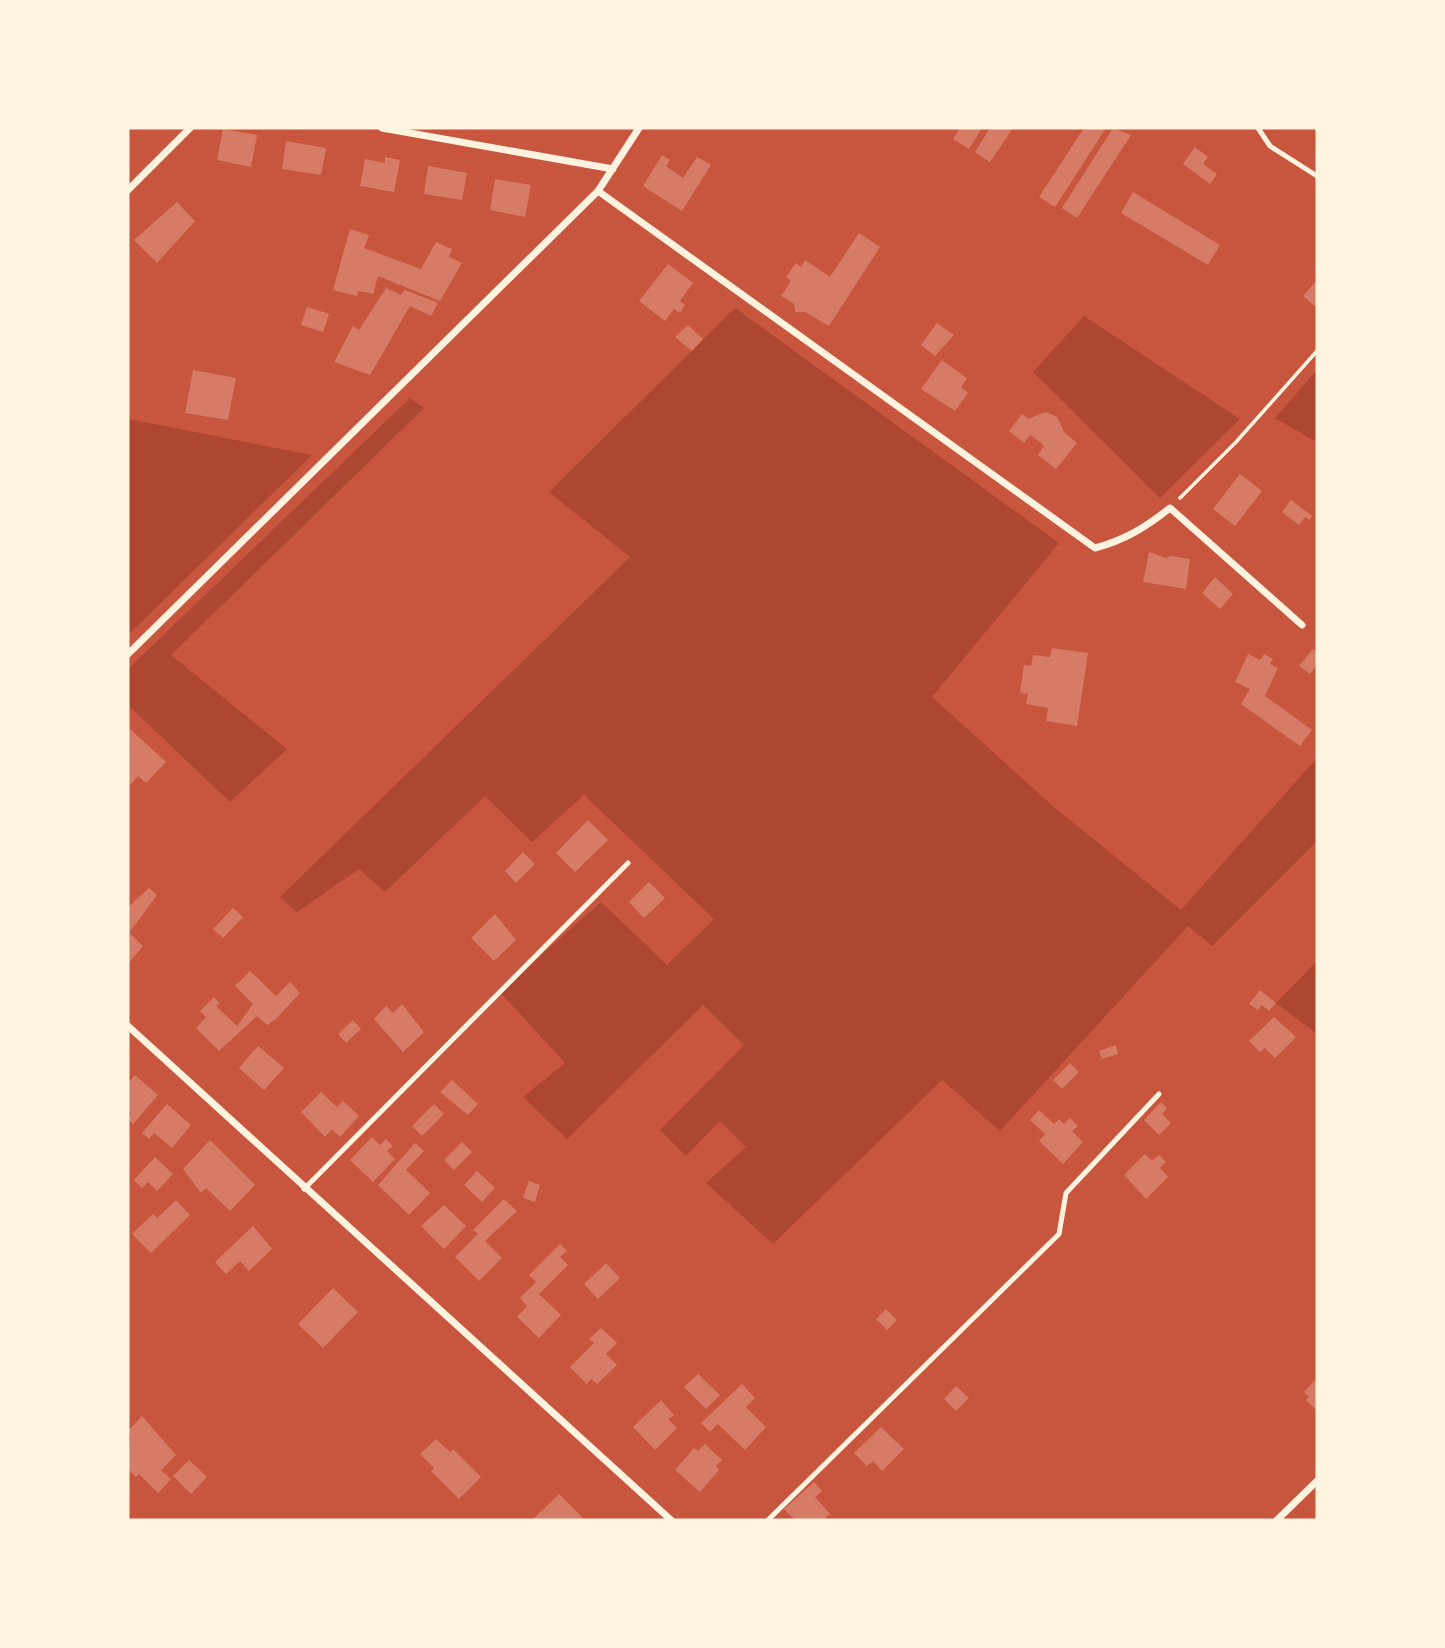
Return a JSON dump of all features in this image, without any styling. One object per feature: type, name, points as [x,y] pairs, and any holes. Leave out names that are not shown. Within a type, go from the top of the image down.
[{"type":"street","points":[[128,190],[190,128]]},
{"type":"street","points":[[382,128],[613,169]]},
{"type":"street","points":[[128,654],[597,191],[639,128]]},
{"type":"street","points":[[597,191],[1094,548],[1120,541],[1147,526],[1170,508],[1302,625]]},
{"type":"street","points":[[128,1026],[304,1189],[671,1520]]},
{"type":"street","points":[[1277,1520],[1317,1481]]},
{"type":"lane","points":[[1258,128],[1270,146],[1317,176]]},
{"type":"lane","points":[[304,1189],[628,863]]},
{"type":"lane","points":[[768,1520],[1059,1234],[1066,1193],[1159,1094]]},
{"type":"path","points":[[1170,508],[1236,442],[1317,351]]},
{"type":"shaded area","points":[[735,308],[1059,543],[932,697],[1055,808],[1181,910],[1317,758],[1317,841],[1212,946],[1188,926],[1000,1131],[942,1080],[773,1244],[706,1183],[746,1147],[720,1121],[686,1156],[660,1130],[744,1045],[703,1005],[567,1139],[523,1097],[565,1063],[500,992],[601,902],[667,965],[714,919],[584,795],[532,842],[485,796],[385,892],[359,869],[297,912],[280,897],[630,557],[549,492]]},
{"type":"shaded area","points":[[1084,316],[1240,419],[1160,498],[1033,372]]},
{"type":"shaded area","points":[[1317,370],[1317,442],[1275,418]]},
{"type":"shaded area","points":[[410,398],[424,408],[171,655],[287,749],[230,802],[128,705],[128,669]]},
{"type":"shaded area","points":[[128,419],[312,455],[128,635]]},
{"type":"shaded area","points":[[1317,961],[1317,1034],[1276,1003]]},
{"type":"building","points":[[960,128],[982,128],[969,149],[953,139]]},
{"type":"building","points":[[990,128],[1013,128],[990,162],[975,152]]},
{"type":"building","points":[[1084,128],[1106,128],[1055,207],[1039,197]]},
{"type":"building","points":[[1113,128],[1131,135],[1077,218],[1062,208]]},
{"type":"building","points":[[223,129],[257,135],[251,167],[217,160]]},
{"type":"building","points":[[286,141],[326,148],[321,175],[282,169]]},
{"type":"building","points":[[1195,147],[1208,157],[1203,164],[1217,174],[1210,184],[1183,164]]},
{"type":"building","points":[[662,155],[670,160],[666,166],[683,178],[697,157],[711,165],[682,211],[643,186]]},
{"type":"building","points":[[385,157],[400,160],[394,192],[360,186],[365,159],[385,163]]},
{"type":"building","points":[[428,166],[467,173],[462,200],[424,194]]},
{"type":"building","points":[[495,179],[531,185],[525,217],[490,210]]},
{"type":"building","points":[[1133,192],[1220,245],[1208,265],[1121,213]]},
{"type":"building","points":[[177,202],[195,221],[157,263],[134,240]]},
{"type":"building","points":[[350,229],[369,235],[364,248],[421,269],[436,242],[452,249],[449,257],[462,263],[440,301],[378,276],[373,294],[358,291],[357,296],[333,290]]},
{"type":"building","points":[[859,233],[880,247],[829,326],[805,312],[795,312],[794,304],[781,296],[791,281],[786,277],[796,263],[801,267],[805,260],[830,277]]},
{"type":"building","points":[[668,264],[693,283],[680,301],[685,305],[680,313],[674,309],[665,321],[639,301]]},
{"type":"building","points":[[1317,280],[1317,308],[1303,296]]},
{"type":"building","points":[[386,288],[401,295],[405,290],[438,303],[431,316],[410,306],[370,375],[334,362],[353,326],[359,330]]},
{"type":"building","points":[[307,307],[329,314],[323,332],[301,325]]},
{"type":"building","points":[[937,323],[954,335],[935,356],[921,345]]},
{"type":"building","points":[[688,325],[703,339],[692,351],[675,337]]},
{"type":"building","points":[[942,360],[967,378],[961,387],[968,393],[955,411],[921,389]]},
{"type":"building","points":[[193,370],[236,378],[228,420],[185,413]]},
{"type":"building","points":[[1046,412],[1057,417],[1064,432],[1077,443],[1056,469],[1038,455],[1044,446],[1041,443],[1030,435],[1024,443],[1009,431],[1022,414],[1028,419]]},
{"type":"building","points":[[1240,474],[1262,491],[1235,526],[1213,509]]},
{"type":"building","points":[[1291,500],[1312,516],[1309,520],[1305,517],[1299,525],[1282,512]]},
{"type":"building","points":[[1149,552],[1166,558],[1171,556],[1190,559],[1186,589],[1143,582]]},
{"type":"building","points":[[1215,577],[1233,594],[1220,609],[1202,593]]},
{"type":"building","points":[[1052,648],[1088,653],[1077,726],[1046,721],[1048,708],[1026,704],[1028,694],[1020,693],[1024,665],[1031,666],[1033,655],[1050,657]]},
{"type":"building","points":[[1313,649],[1317,652],[1317,665],[1310,674],[1299,666]]},
{"type":"building","points":[[1248,654],[1260,660],[1264,654],[1273,659],[1270,664],[1278,668],[1265,696],[1312,730],[1300,746],[1241,704],[1250,689],[1235,682]]},
{"type":"building","points":[[128,727],[166,762],[146,783],[138,776],[128,787]]},
{"type":"building","points":[[588,820],[608,840],[575,872],[556,853]]},
{"type":"building","points":[[523,852],[535,864],[516,883],[505,871]]},
{"type":"building","points":[[649,882],[665,898],[644,918],[629,902]]},
{"type":"building","points":[[149,888],[157,895],[129,933],[143,946],[128,964],[128,907]]},
{"type":"building","points":[[233,908],[243,917],[223,938],[213,929]]},
{"type":"building","points":[[495,914],[516,940],[494,961],[471,938]]},
{"type":"building","points":[[250,971],[276,996],[290,982],[300,993],[275,1020],[267,1025],[257,1016],[219,1051],[196,1028],[206,1017],[200,1011],[214,997],[220,1003],[216,1006],[237,1026],[253,1004],[235,986]]},
{"type":"building","points":[[1260,990],[1276,1003],[1269,1011],[1262,1005],[1258,1010],[1249,1004]]},
{"type":"building","points":[[402,1004],[424,1032],[403,1052],[374,1019],[386,1006],[393,1013]]},
{"type":"building","points":[[1274,1017],[1296,1037],[1275,1058],[1265,1048],[1260,1052],[1249,1041]]},
{"type":"building","points":[[353,1020],[361,1029],[346,1043],[338,1034]]},
{"type":"building","points":[[1116,1045],[1118,1054],[1102,1059],[1099,1051]]},
{"type":"building","points":[[258,1046],[284,1068],[264,1090],[239,1068]]},
{"type":"building","points":[[1070,1063],[1079,1072],[1062,1089],[1053,1080]]},
{"type":"building","points":[[135,1075],[158,1095],[133,1124],[128,1119],[131,1114],[128,1110],[128,1083]]},
{"type":"building","points":[[452,1080],[478,1104],[468,1115],[440,1092]]},
{"type":"building","points":[[321,1092],[337,1107],[343,1101],[359,1116],[340,1137],[332,1129],[325,1137],[301,1112]]},
{"type":"building","points":[[1161,1102],[1167,1108],[1162,1114],[1171,1123],[1159,1135],[1144,1120]]},
{"type":"building","points":[[167,1104],[191,1125],[172,1148],[154,1133],[149,1139],[142,1133]]},
{"type":"building","points":[[434,1104],[444,1114],[422,1136],[412,1126]]},
{"type":"building","points":[[1039,1110],[1054,1124],[1059,1119],[1064,1124],[1070,1118],[1078,1126],[1072,1131],[1083,1142],[1063,1164],[1039,1141],[1045,1134],[1030,1120]]},
{"type":"building","points":[[372,1137],[380,1145],[386,1139],[393,1146],[387,1151],[395,1159],[373,1182],[350,1160]]},
{"type":"building","points":[[210,1140],[255,1185],[230,1211],[206,1188],[201,1193],[183,1169]]},
{"type":"building","points":[[462,1142],[472,1152],[454,1170],[444,1160]]},
{"type":"building","points":[[415,1143],[424,1151],[406,1170],[430,1193],[409,1215],[378,1185]]},
{"type":"building","points":[[1145,1154],[1152,1161],[1159,1155],[1166,1162],[1160,1168],[1168,1177],[1146,1199],[1124,1175]]},
{"type":"building","points":[[155,1157],[173,1174],[157,1191],[148,1182],[142,1188],[134,1180]]},
{"type":"building","points":[[477,1171],[495,1188],[482,1202],[464,1185]]},
{"type":"building","points":[[529,1181],[540,1185],[535,1202],[523,1198]]},
{"type":"building","points":[[504,1199],[517,1211],[485,1241],[502,1258],[479,1281],[455,1257],[478,1234],[473,1230]]},
{"type":"building","points":[[176,1200],[190,1215],[151,1253],[132,1234],[153,1214],[157,1218]]},
{"type":"building","points":[[444,1205],[466,1226],[444,1249],[421,1226]]},
{"type":"building","points":[[253,1226],[272,1249],[249,1271],[240,1261],[226,1274],[215,1262]]},
{"type":"building","points":[[560,1244],[567,1251],[560,1257],[568,1265],[539,1294],[561,1315],[539,1338],[517,1317],[527,1306],[520,1298],[536,1282],[529,1275]]},
{"type":"building","points":[[606,1263],[620,1278],[598,1299],[584,1284]]},
{"type":"building","points":[[333,1288],[358,1312],[323,1348],[298,1324]]},
{"type":"building","points":[[886,1309],[897,1320],[887,1330],[876,1319]]},
{"type":"building","points":[[601,1328],[617,1343],[606,1354],[617,1365],[597,1384],[591,1379],[587,1384],[570,1367],[594,1343],[589,1339]]},
{"type":"building","points":[[698,1374],[720,1395],[706,1409],[684,1387]]},
{"type":"building","points":[[1315,1380],[1317,1411],[1306,1400],[1309,1397],[1304,1392]]},
{"type":"building","points":[[742,1384],[755,1398],[746,1407],[766,1427],[745,1450],[718,1424],[710,1432],[701,1423]]},
{"type":"building","points":[[956,1386],[969,1398],[956,1411],[944,1399]]},
{"type":"building","points":[[661,1400],[674,1415],[668,1419],[677,1428],[655,1450],[633,1427]]},
{"type":"building","points":[[142,1416],[176,1455],[161,1470],[171,1479],[158,1493],[139,1474],[136,1477],[128,1469],[128,1431]]},
{"type":"building","points":[[881,1427],[904,1449],[882,1471],[873,1461],[867,1466],[854,1453]]},
{"type":"building","points":[[436,1439],[450,1452],[453,1449],[481,1477],[459,1499],[431,1471],[434,1468],[420,1454]]},
{"type":"building","points":[[705,1444],[722,1460],[716,1466],[719,1470],[700,1492],[675,1470],[694,1448],[698,1451]]},
{"type":"building","points":[[189,1460],[207,1477],[191,1494],[173,1476]]},
{"type":"building","points":[[814,1482],[822,1491],[815,1497],[830,1514],[823,1520],[795,1520],[784,1509]]},
{"type":"building","points":[[559,1494],[585,1520],[532,1520]]}]
